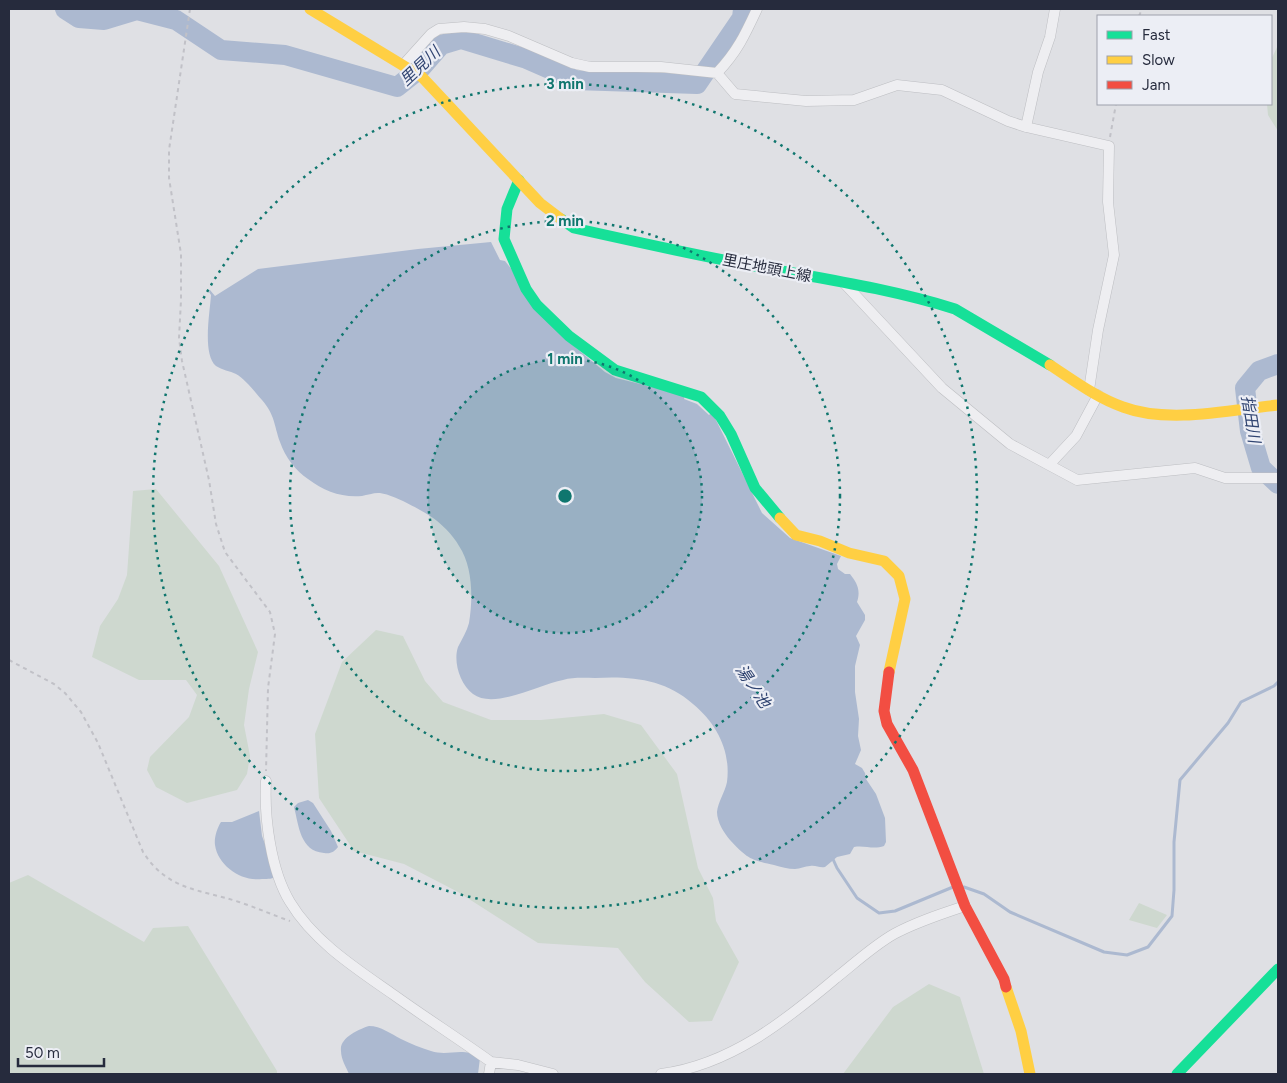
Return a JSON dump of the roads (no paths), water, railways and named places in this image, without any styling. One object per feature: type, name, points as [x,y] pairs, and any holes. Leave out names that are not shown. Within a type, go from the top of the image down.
[{"type":"main road","name":"里庄地頭上線","points":[[310,9],[407,66],[422,77],[540,203],[574,228],[733,262],[918,298],[955,309],[1023,348],[1093,393],[1122,407],[1146,414],[1172,416],[1278,405]]},
{"type":"main road","points":[[519,180],[507,210],[504,239],[512,260],[537,305],[569,336],[615,370],[701,397],[720,416],[731,434],[755,488],[796,535],[820,541],[849,553],[875,558],[884,562],[899,576],[905,599],[886,686],[884,711],[887,724],[914,770],[965,906],[1004,978],[1021,1031],[1030,1074]]},
{"type":"main road","points":[[1177,1074],[1278,969]]},
{"type":"street","points":[[716,73],[730,59],[742,41],[757,9]]},
{"type":"street","points":[[1026,127],[1038,72],[1050,37],[1055,9]]},
{"type":"street","points":[[407,66],[431,34],[439,30],[464,27],[485,29],[509,36],[572,63],[590,67],[661,67],[716,73],[735,94],[806,101],[854,100],[897,85],[942,90],[1008,121],[1109,146],[1108,202],[1114,255],[1098,330],[1093,393],[1076,436],[1050,465]]},
{"type":"street","points":[[844,283],[942,388],[1010,444],[1077,480],[1195,468],[1225,478],[1274,478]]},
{"type":"street","points":[[266,781],[265,805],[270,842],[278,872],[289,901],[308,928],[357,969],[491,1062],[518,1065],[553,1074]]},
{"type":"street","points":[[662,1074],[712,1061],[742,1046],[791,1016],[865,955],[894,935],[934,916],[965,906]]},
{"type":"street","points":[[489,1074],[491,1062]]},
{"type":"water","name":"湯ノ池","points":[[491,242],[500,260],[505,261],[575,347],[605,372],[616,378],[685,395],[684,399],[697,404],[709,415],[712,412],[762,513],[790,538],[841,556],[837,564],[838,569],[845,574],[850,574],[855,580],[858,587],[857,602],[865,615],[865,620],[856,636],[860,645],[855,666],[855,692],[859,719],[858,736],[861,750],[855,764],[862,768],[865,773],[866,779],[876,794],[885,818],[886,842],[884,846],[876,848],[854,847],[850,854],[837,857],[825,867],[806,866],[795,869],[759,862],[745,855],[725,834],[717,816],[727,782],[728,771],[724,749],[715,729],[693,704],[671,689],[659,684],[622,678],[575,678],[553,682],[505,698],[482,698],[473,694],[461,679],[456,659],[458,647],[469,623],[471,583],[464,554],[453,538],[434,519],[397,498],[378,493],[362,496],[340,495],[320,487],[308,479],[295,468],[285,453],[272,415],[262,400],[239,376],[216,366],[212,360],[208,343],[210,290],[215,296],[258,269]]},
{"type":"water","points":[[308,800],[313,803],[331,831],[338,847],[332,852],[316,851],[305,843],[299,829],[294,807],[298,803]]},
{"type":"water","points":[[259,811],[262,836],[277,876],[270,879],[247,878],[232,871],[221,860],[215,845],[216,833],[221,822],[232,822]]},
{"type":"water","points":[[369,1026],[382,1029],[408,1043],[438,1053],[462,1052],[474,1054],[480,1058],[478,1074],[349,1074],[342,1057],[341,1046],[350,1035]]},
{"type":"waterway","name":"里見川","points":[[65,9],[79,18],[104,20],[137,10],[176,20],[221,50],[285,55],[397,87],[421,68],[441,45],[461,39],[527,59],[575,80],[697,84],[742,18],[743,9]]},
{"type":"waterway","name":"指田川","points":[[1278,364],[1259,371],[1245,388],[1250,431],[1261,468],[1278,484]]},
{"type":"waterway","points":[[964,887],[984,894],[1010,912],[1104,952],[1127,955],[1148,947],[1172,916],[1174,842],[1180,780],[1228,723],[1241,702],[1274,686],[1278,682]]},
{"type":"waterway","points":[[832,857],[857,898],[879,913],[895,911],[953,887]]}]
